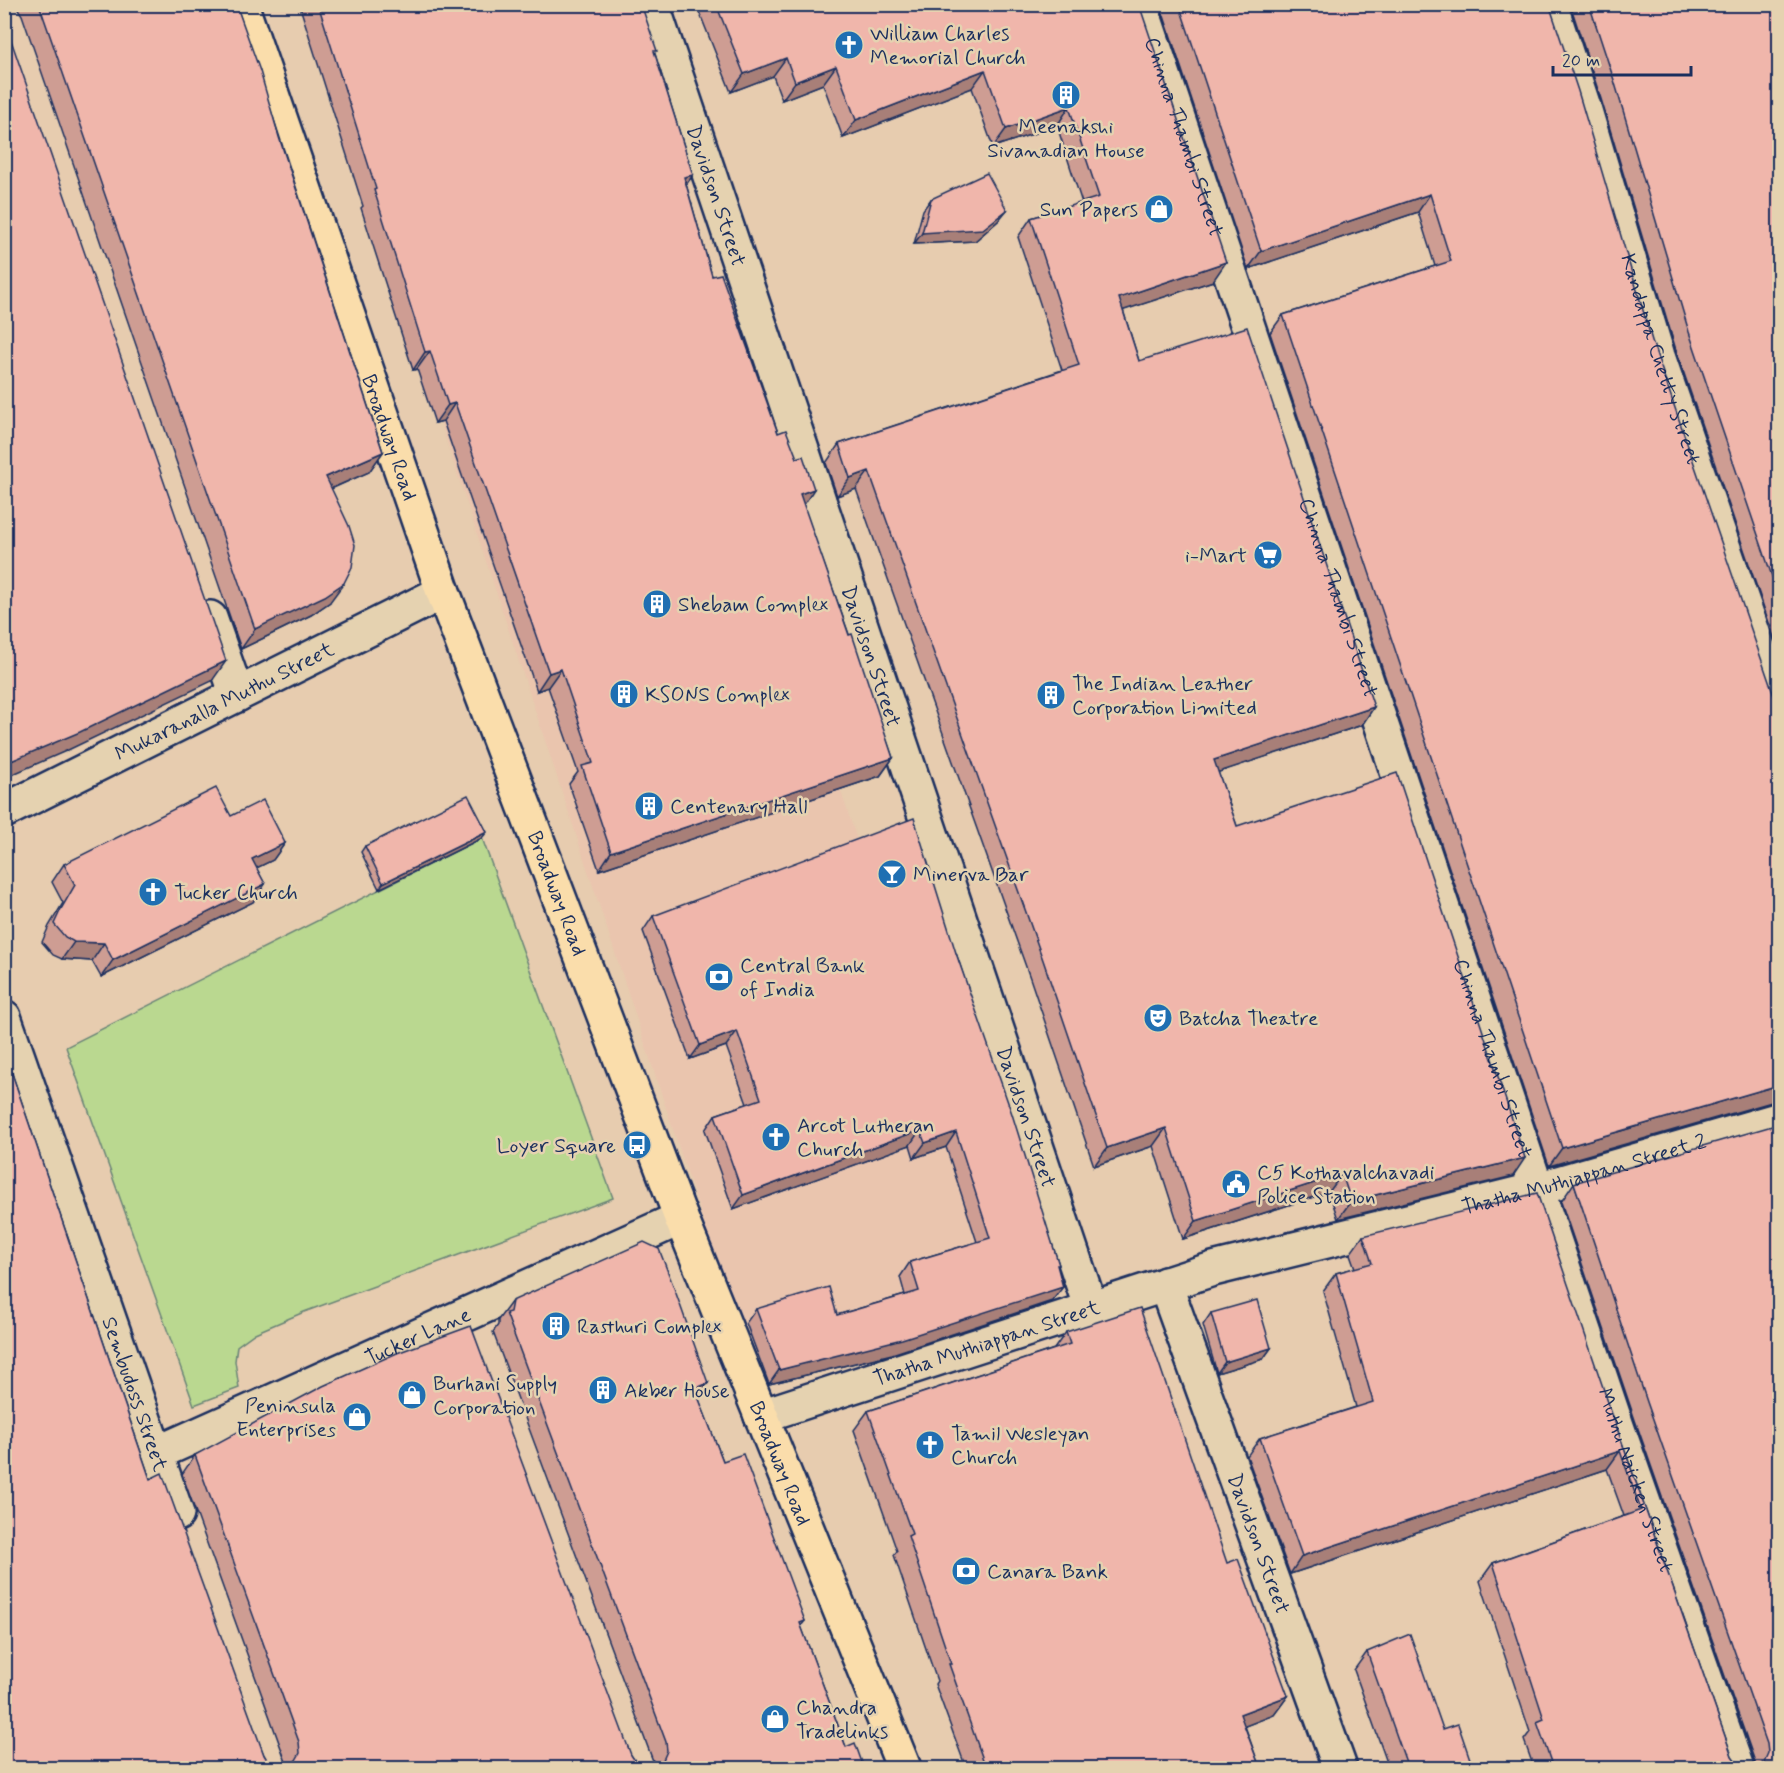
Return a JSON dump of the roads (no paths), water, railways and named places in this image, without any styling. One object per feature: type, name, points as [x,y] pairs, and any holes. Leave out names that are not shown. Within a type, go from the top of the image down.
[{"type":"main road","name":"Broadway Road","points":[[241,4],[443,592],[681,1218],[904,1768]]},
{"type":"street","name":"Davidson Street","points":[[652,4],[1091,1309]]},
{"type":"street","name":"Chinna Thambi Street","points":[[1140,4],[1537,1189]]},
{"type":"street","name":"Kandappa Chetty Street","points":[[1550,4],[1583,104],[1658,356],[1779,711]]},
{"type":"street","points":[[200,590],[237,695]]},
{"type":"street","name":"Mukaranalla Muthu Street","points":[[4,811],[443,592]]},
{"type":"street","name":"Sembudoss Street","points":[[4,1017],[188,1544]]},
{"type":"street","name":"Thatha Muthiappan Street 2","points":[[1213,1269],[1537,1189],[1779,1119]]},
{"type":"street","name":"Muthu Naicken Street","points":[[1537,1189],[1737,1768]]},
{"type":"street","name":"Tucker Lane","points":[[155,1454],[681,1218]]},
{"type":"street","name":"Thatha Muthiappan Street","points":[[761,1416],[1213,1269]]},
{"type":"street","name":"Davidson Street","points":[[1165,1284],[1340,1768]]},
{"type":"street","points":[[466,1314],[478,1347]]},
{"type":"place","name":"William Charles Memorial Church","points":[[849,45]]},
{"type":"place","name":"Meenakshi Sivanadian House","points":[[1066,95]]},
{"type":"place","name":"Sun Papers","points":[[1159,209]]},
{"type":"place","name":"i-Mart","points":[[1268,555]]},
{"type":"place","name":"Shebam Complex","points":[[657,604]]},
{"type":"place","name":"KSONS Complex","points":[[624,694]]},
{"type":"place","name":"The Indian Leather Corporation Limited","points":[[1051,695]]},
{"type":"place","name":"Centenary Hall","points":[[649,806]]},
{"type":"place","name":"Minerva Bar","points":[[892,874]]},
{"type":"place","name":"Tucker Church","points":[[153,892]]},
{"type":"place","name":"Central Bank of India","points":[[719,977]]},
{"type":"place","name":"Batcha Theatre","points":[[1158,1018]]},
{"type":"place","name":"Arcot Lutheran Church","points":[[776,1137]]},
{"type":"place","name":"Loyer Square","points":[[637,1145]]},
{"type":"place","name":"C5 Kothavalchavadi Police Station","points":[[1236,1184]]},
{"type":"place","name":"Rasthuri Complex","points":[[556,1326]]},
{"type":"place","name":"Akber House","points":[[603,1390]]},
{"type":"place","name":"Burhani Supply Corporation","points":[[412,1395]]},
{"type":"place","name":"Peninsula Enterprises","points":[[357,1417]]},
{"type":"place","name":"Tamil Wesleyan Church","points":[[930,1445]]},
{"type":"place","name":"Canara Bank","points":[[966,1571]]},
{"type":"place","name":"Chandra Tradelinks","points":[[775,1719]]}]
